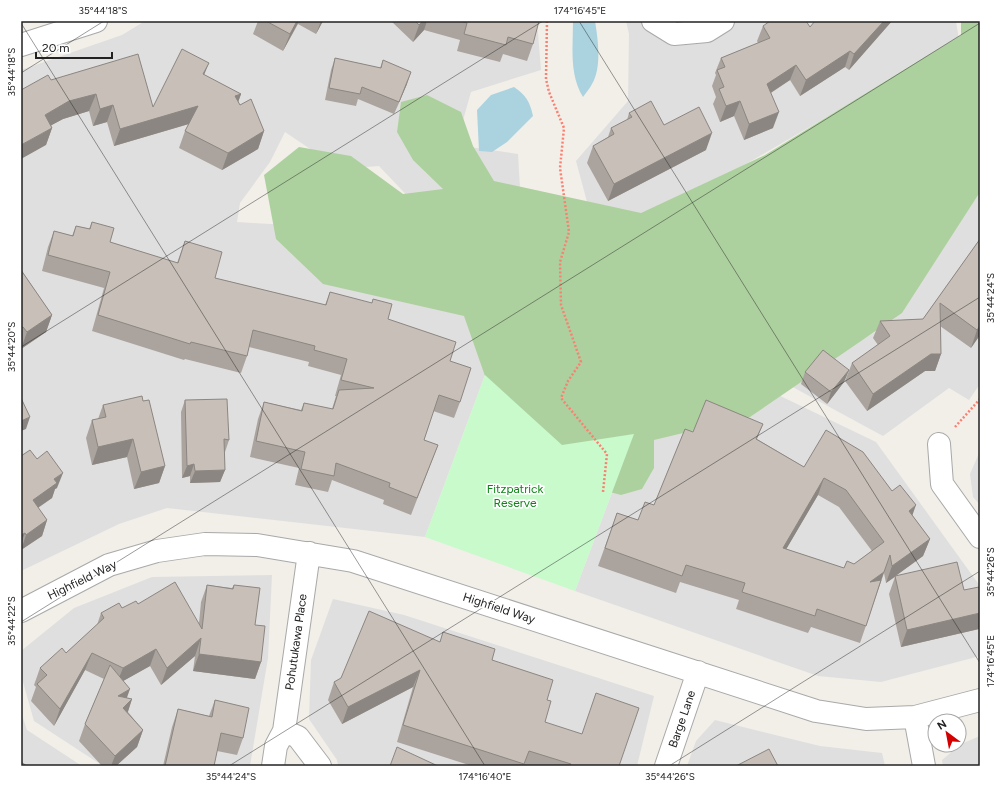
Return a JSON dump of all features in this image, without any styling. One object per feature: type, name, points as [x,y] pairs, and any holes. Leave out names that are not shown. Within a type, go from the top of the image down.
[{"type":"street","points":[[21,45],[96,21]]},
{"type":"street","points":[[653,21],[674,34],[707,31],[722,21]]},
{"type":"street","points":[[939,444],[942,484],[980,537]]},
{"type":"street","name":"Highfield Way","points":[[21,611],[109,565],[157,551],[205,544],[257,545],[353,561],[816,711],[866,719],[915,718],[980,700]]},
{"type":"street","name":"Pohutukawa Place","points":[[273,766],[276,746],[284,731],[309,553]]},
{"type":"street","name":"Barge Lane","points":[[666,766],[698,672]]},
{"type":"street","points":[[915,718],[924,766]]},
{"type":"street","points":[[284,731],[298,737],[320,766]]},
{"type":"path","points":[[547,21],[546,79],[549,92],[564,128],[560,168],[569,232],[560,262],[561,305],[581,362],[568,381],[561,398],[607,454],[603,492]]},
{"type":"path","points":[[939,444],[980,399]]},
{"type":"shaded area","points":[[145,21],[537,21],[541,70],[471,92],[456,145],[518,154],[521,206],[417,206],[379,166],[340,169],[285,132],[270,162],[240,203],[237,222],[319,227],[511,284],[485,375],[425,537],[167,508],[119,524],[21,571],[21,70],[122,35]]},
{"type":"shaded area","points":[[626,21],[956,21],[959,40],[660,214],[590,213],[576,161],[628,101],[629,34]]},
{"type":"shaded area","points":[[980,180],[980,384],[969,400],[949,388],[883,436],[787,384],[887,325]]},
{"type":"shaded area","points":[[772,392],[876,442],[980,586],[980,656],[881,682],[818,676],[575,591],[634,434]]},
{"type":"shaded area","points":[[980,451],[980,505],[973,497],[970,474]]},
{"type":"shaded area","points":[[272,575],[268,658],[250,766],[103,766],[34,721],[21,675],[21,651],[74,608],[152,577]]},
{"type":"shaded area","points":[[333,599],[404,615],[654,696],[637,766],[338,766],[337,760],[309,719],[311,660]]},
{"type":"shaded area","points":[[21,712],[27,730],[82,766],[21,766]]},
{"type":"shaded area","points":[[715,720],[820,746],[882,753],[885,766],[687,766],[696,741]]},
{"type":"shaded area","points":[[980,736],[980,766],[943,766],[942,760],[950,753],[967,753],[967,741]]},
{"type":"green space","points":[[961,21],[980,21],[980,192],[902,313],[750,417],[654,440],[654,468],[642,489],[621,495],[606,491],[485,376],[464,316],[323,284],[276,239],[264,175],[299,147],[351,156],[403,194],[443,189],[413,160],[397,132],[401,102],[427,95],[461,112],[473,146],[494,181],[641,213],[765,155],[961,35]]},
{"type":"green space","name":"Fitzpatrick Reserve","points":[[485,375],[562,445],[634,434],[575,591],[425,537]]},
{"type":"water","points":[[573,21],[595,21],[597,36],[597,70],[592,84],[583,97],[574,70],[572,50]]},
{"type":"water","points":[[514,87],[527,99],[533,116],[507,142],[492,152],[479,151],[477,110],[491,95]]},
{"type":"building","points":[[266,21],[297,21],[290,34]]},
{"type":"building","points":[[415,21],[423,21],[419,25]]},
{"type":"building","points":[[460,21],[539,21],[533,44],[508,37],[506,45],[464,34],[467,23]]},
{"type":"building","points":[[770,21],[806,21],[810,27],[815,21],[884,21],[854,54],[850,51],[806,80],[796,65],[767,84],[779,112],[749,124],[740,101],[726,106],[719,89],[724,87],[717,70],[725,67],[721,58],[770,38],[763,26]]},
{"type":"building","points":[[182,49],[209,63],[203,74],[241,94],[235,96],[240,105],[251,99],[264,131],[228,153],[185,131],[198,106],[120,129],[113,105],[100,109],[96,94],[69,101],[45,115],[52,128],[21,145],[21,90],[48,75],[51,80],[138,54],[153,107]]},
{"type":"building","points":[[335,58],[381,68],[383,60],[411,72],[399,102],[362,87],[360,94],[329,88]]},
{"type":"building","points":[[651,101],[664,125],[699,107],[712,133],[614,184],[593,146],[614,134],[611,128],[632,117],[629,113]]},
{"type":"building","points":[[92,222],[114,228],[110,242],[178,263],[185,241],[222,252],[215,278],[326,305],[330,292],[372,303],[373,299],[392,304],[388,319],[456,342],[450,361],[471,368],[460,402],[439,395],[424,440],[438,445],[417,498],[389,487],[390,483],[336,463],[334,476],[301,469],[305,452],[256,441],[264,402],[302,411],[304,403],[333,409],[339,390],[374,388],[341,380],[347,359],[314,350],[315,346],[253,330],[247,356],[191,342],[190,344],[98,315],[110,272],[48,255],[54,231],[73,236],[76,226],[90,229]]},
{"type":"building","points":[[980,239],[980,326],[977,330],[940,303],[941,354],[931,354],[873,394],[852,363],[890,336],[880,321],[923,319]]},
{"type":"building","points":[[21,270],[52,315],[27,332],[23,327],[21,328]]},
{"type":"building","points":[[823,350],[849,370],[831,392],[805,372]]},
{"type":"building","points":[[142,396],[143,401],[149,400],[165,466],[141,472],[133,439],[98,447],[92,420],[106,417],[103,405]]},
{"type":"building","points":[[21,398],[30,417],[21,421]]},
{"type":"building","points":[[227,399],[229,440],[224,439],[225,470],[195,471],[194,464],[187,466],[185,400]]},
{"type":"building","points":[[706,400],[763,424],[756,439],[804,467],[826,430],[863,452],[892,491],[900,485],[916,505],[909,511],[930,539],[892,566],[890,555],[884,572],[870,582],[881,580],[866,626],[817,609],[815,616],[742,592],[745,583],[686,565],[682,576],[605,548],[617,513],[638,520],[645,502],[654,505],[685,429],[693,432]],"holes":[[[824,478],[846,490],[884,542],[854,564],[847,561],[844,568],[783,548]]]},
{"type":"building","points":[[30,450],[37,459],[47,451],[63,473],[54,479],[57,483],[33,500],[47,520],[26,535],[25,533],[21,535],[21,456]]},
{"type":"building","points":[[957,562],[964,590],[979,587],[980,613],[907,630],[895,576]]},
{"type":"building","points":[[175,582],[202,629],[207,585],[233,589],[234,585],[260,588],[255,625],[265,626],[261,662],[199,654],[201,638],[167,668],[156,649],[123,668],[92,653],[60,709],[37,684],[47,675],[40,668],[62,648],[66,653],[104,618],[101,613],[119,603],[122,608],[136,601],[138,604]]},
{"type":"building","points":[[369,611],[440,642],[443,632],[495,649],[492,660],[553,680],[547,700],[551,701],[545,722],[582,734],[596,693],[639,708],[619,766],[570,766],[571,764],[529,751],[524,764],[403,725],[420,670],[348,707],[334,682],[341,678]]},
{"type":"building","points":[[110,665],[130,689],[118,696],[132,699],[123,708],[143,730],[115,756],[85,724]]},
{"type":"building","points":[[215,700],[249,708],[243,738],[221,733],[214,766],[165,766],[178,709],[212,717]]},
{"type":"building","points":[[397,747],[438,766],[390,766]]},
{"type":"building","points":[[769,749],[778,766],[736,766]]},
{"type":"building","points":[[21,762],[27,766],[21,766]]}]
